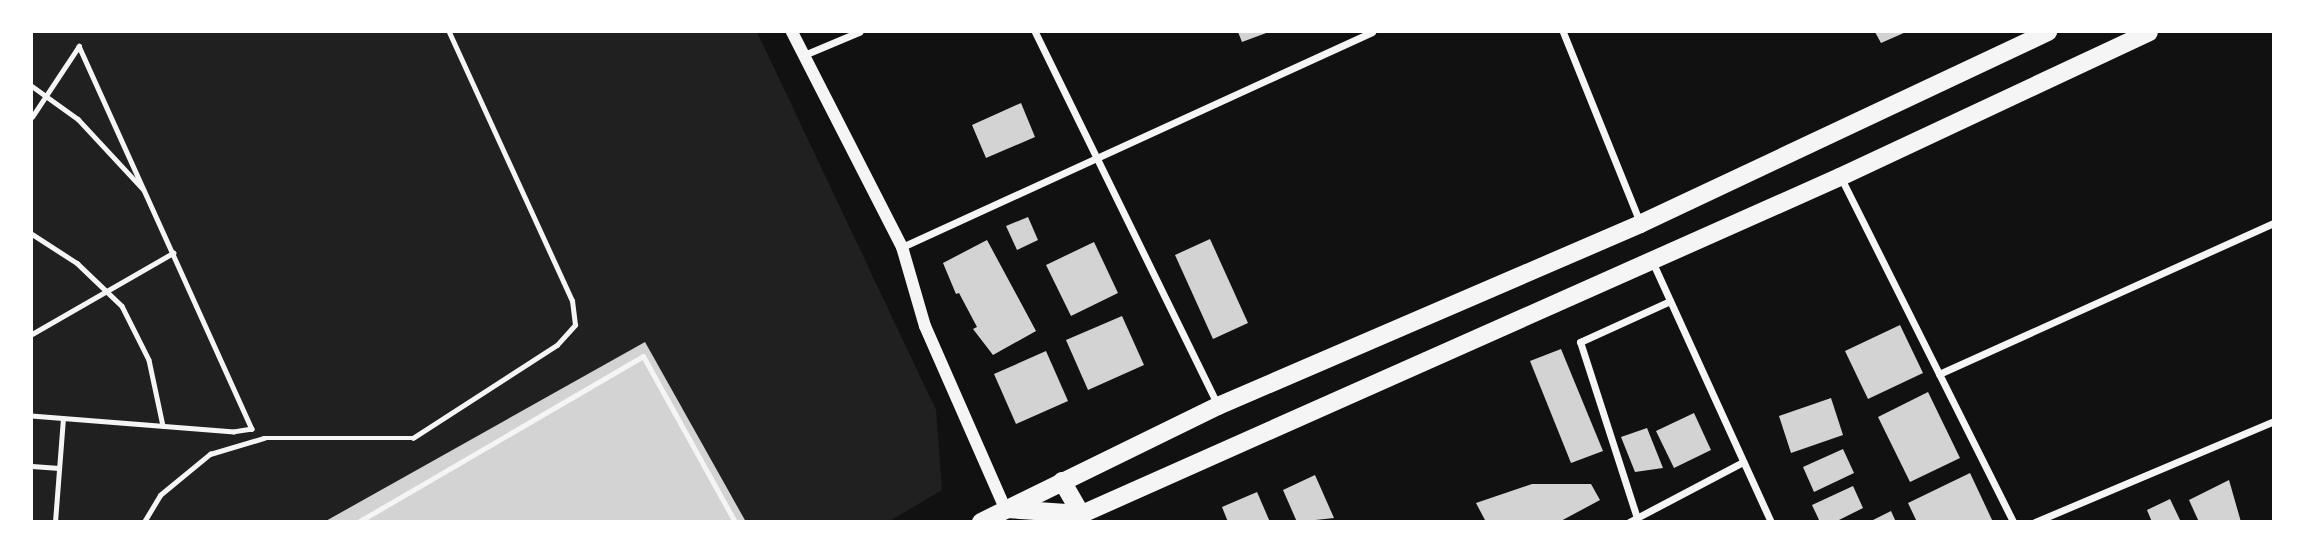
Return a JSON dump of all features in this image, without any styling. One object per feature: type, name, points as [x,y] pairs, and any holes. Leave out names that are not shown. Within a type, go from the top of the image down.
[{"type":"main road","points":[[981,522],[1219,406],[1640,224],[2048,32]]},
{"type":"main road","points":[[1064,522],[1084,518],[1840,177],[2149,32]]},
{"type":"main road","points":[[1062,481],[1084,518]]},
{"type":"main road","points":[[999,515],[1084,518]]},
{"type":"street","points":[[792,32],[902,247],[926,326],[999,515]]},
{"type":"street","points":[[804,55],[859,32]]},
{"type":"street","points":[[1035,32],[1219,406]]},
{"type":"street","points":[[902,247],[1094,156],[1372,32]]},
{"type":"street","points":[[1563,32],[1640,224]]},
{"type":"street","points":[[1840,177],[2013,522]]},
{"type":"street","points":[[1939,374],[2273,223]]},
{"type":"street","points":[[1652,261],[1771,522]]},
{"type":"street","points":[[1670,301],[1580,342],[1633,519],[1743,462]]},
{"type":"street","points":[[2035,522],[2273,421]]},
{"type":"lane","points":[[358,522],[643,356],[735,522]]},
{"type":"path","points":[[144,522],[160,495],[210,454],[264,438],[413,438],[556,345],[575,325],[572,301],[449,32]]},
{"type":"path","points":[[32,117],[79,46],[252,429],[163,426],[32,416]]},
{"type":"path","points":[[32,86],[78,119],[145,192]]},
{"type":"path","points":[[32,234],[108,290],[122,306],[149,360],[163,426]]},
{"type":"path","points":[[32,334],[173,253]]},
{"type":"path","points":[[55,522],[63,419]]},
{"type":"path","points":[[32,466],[59,468]]},
{"type":"shaded area","points":[[32,32],[757,32],[936,410],[942,490],[888,522],[32,521]]},
{"type":"building","points":[[1238,32],[1269,32],[1242,42]]},
{"type":"building","points":[[1875,32],[1906,32],[1881,43]]},
{"type":"building","points":[[1021,103],[1035,137],[986,158],[972,125]]},
{"type":"building","points":[[1028,217],[1038,240],[1017,250],[1006,226]]},
{"type":"building","points":[[1210,239],[1248,323],[1213,339],[1175,255]]},
{"type":"building","points":[[987,240],[1036,331],[993,355],[973,329],[977,327],[959,293],[956,294],[943,263]]},
{"type":"building","points":[[1094,242],[1118,293],[1071,316],[1046,265]]},
{"type":"building","points":[[1122,316],[1144,365],[1088,390],[1066,340]]},
{"type":"building","points":[[1900,325],[1923,373],[1868,399],[1845,351]]},
{"type":"building","points":[[645,342],[746,522],[324,522]]},
{"type":"building","points":[[1561,349],[1603,451],[1571,463],[1530,361]]},
{"type":"building","points":[[1046,351],[1068,401],[1016,424],[994,374]]},
{"type":"building","points":[[1928,392],[1960,458],[1910,482],[1878,417]]},
{"type":"building","points":[[1831,398],[1843,435],[1791,453],[1779,416]]},
{"type":"building","points":[[1694,413],[1711,450],[1674,468],[1656,431]]},
{"type":"building","points":[[1647,428],[1663,468],[1635,472],[1621,437]]},
{"type":"building","points":[[1843,449],[1854,473],[1814,492],[1803,467]]},
{"type":"building","points":[[1970,473],[1993,522],[1917,522],[1908,503]]},
{"type":"building","points":[[1315,475],[1334,518],[1297,522],[1283,490]]},
{"type":"building","points":[[2229,480],[2241,522],[2199,522],[2189,500]]},
{"type":"building","points":[[1532,484],[1591,484],[1600,500],[1559,522],[1486,522],[1476,503]]},
{"type":"building","points":[[1853,486],[1863,508],[1835,522],[1820,522],[1812,505]]},
{"type":"building","points":[[1257,492],[1270,522],[1228,522],[1222,507]]},
{"type":"building","points":[[2170,499],[2181,522],[2152,522],[2147,510]]},
{"type":"building","points":[[1891,511],[1896,522],[1869,522]]}]
